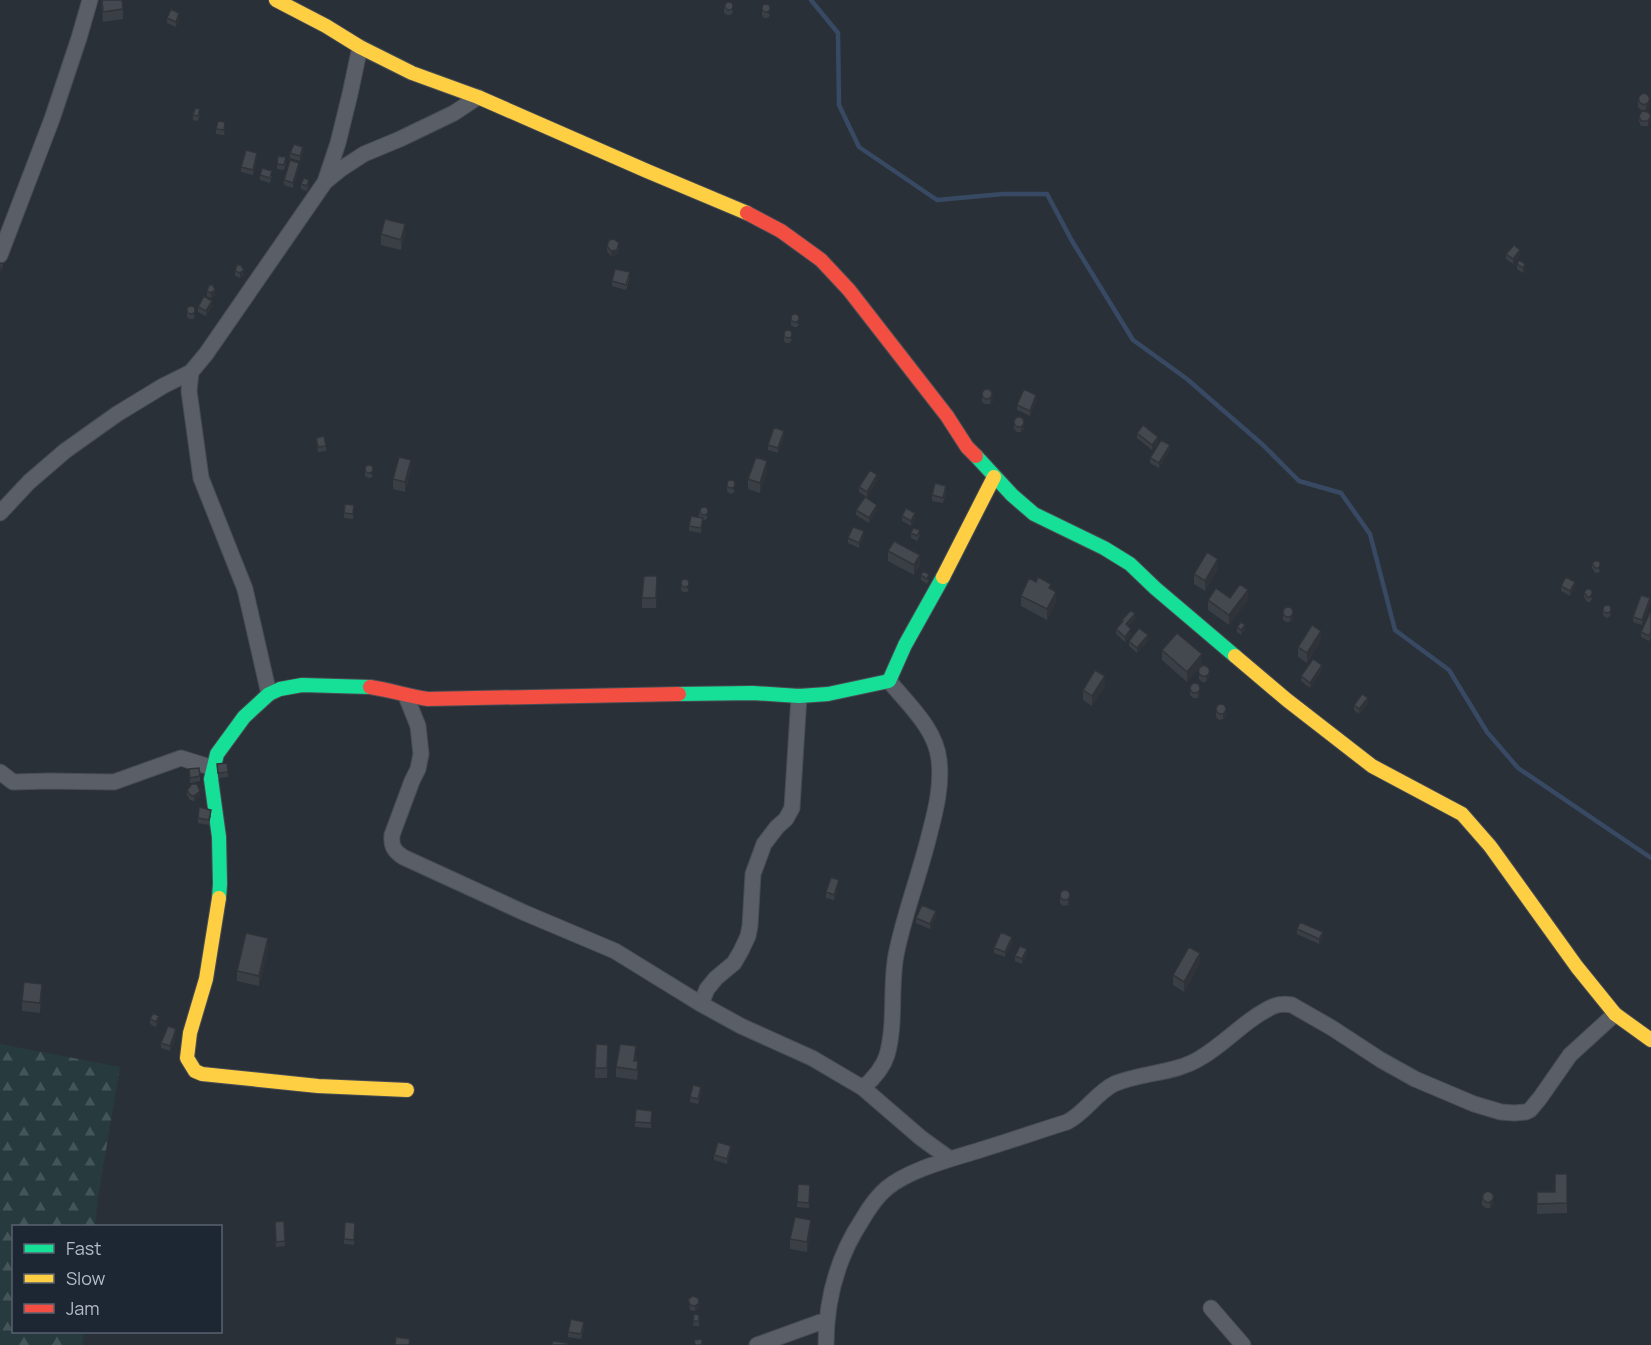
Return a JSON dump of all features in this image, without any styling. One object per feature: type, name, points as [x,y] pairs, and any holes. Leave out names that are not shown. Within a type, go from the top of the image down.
[{"type":"street","points":[[0,255],[52,118],[90,0]]},
{"type":"street","points":[[276,0],[412,73],[478,97],[748,213],[781,231],[820,260],[849,290],[947,416],[967,447],[1012,495],[1034,514],[1104,548],[1130,564],[1279,693],[1372,766],[1462,814],[1490,846],[1577,967],[1615,1014],[1651,1040]]},
{"type":"street","points":[[0,513],[65,451],[117,414],[191,372],[223,332],[325,182],[338,143],[360,47]]},
{"type":"street","points":[[325,182],[364,154],[454,112],[478,97]]},
{"type":"street","points":[[191,372],[189,391],[201,478],[245,589],[269,694]]},
{"type":"street","points":[[888,681],[907,638],[937,588],[994,477]]},
{"type":"street","points":[[407,1090],[318,1086],[202,1074],[195,1071],[187,1058],[190,1033],[206,979],[220,885],[219,837],[211,779],[213,768],[217,754],[229,736],[244,717],[269,694],[280,689],[302,685],[319,685],[383,689],[406,696],[428,699],[753,693],[799,696],[828,694],[888,681]]},
{"type":"street","points":[[864,1088],[886,1058],[890,1040],[896,958],[903,925],[934,817],[940,780],[939,759],[933,738],[919,716],[888,681]]},
{"type":"street","points":[[406,696],[418,726],[421,754],[418,769],[392,835],[392,844],[397,853],[525,913],[615,951],[741,1026],[812,1058],[864,1088],[921,1138],[950,1159]]},
{"type":"street","points":[[701,1004],[707,989],[734,963],[748,936],[753,874],[764,844],[786,819],[792,808],[799,696]]},
{"type":"street","points":[[0,772],[13,782],[114,782],[181,758],[213,768]]},
{"type":"street","points":[[826,1345],[826,1320],[838,1263],[870,1206],[887,1188],[902,1178],[950,1159],[1076,1118],[1112,1085],[1190,1064],[1275,1005],[1292,1005],[1415,1079],[1474,1104],[1501,1112],[1514,1113],[1530,1110],[1570,1055],[1615,1014]]},
{"type":"street","points":[[1211,1308],[1243,1345]]},
{"type":"street","points":[[757,1345],[826,1320]]},
{"type":"green space","points":[[0,1044],[120,1067],[95,1225],[12,1225],[12,1333],[84,1333],[82,1345],[0,1345]]},
{"type":"building","points":[[102,0],[122,0],[123,9],[103,12]]},
{"type":"building","points":[[729,2],[733,6],[729,10],[725,6]]},
{"type":"building","points":[[766,4],[770,8],[766,12],[762,8]]},
{"type":"building","points":[[171,9],[179,13],[176,22],[167,18]]},
{"type":"building","points":[[1644,93],[1650,99],[1644,105],[1638,99]]},
{"type":"building","points":[[195,108],[200,109],[198,116],[193,115]]},
{"type":"building","points":[[1642,111],[1648,112],[1651,116],[1648,121],[1641,121],[1639,116]]},
{"type":"building","points":[[218,121],[225,122],[224,130],[216,129]]},
{"type":"building","points":[[294,144],[303,147],[300,156],[290,153]]},
{"type":"building","points":[[246,150],[257,153],[253,170],[241,167]]},
{"type":"building","points":[[278,156],[286,157],[284,165],[277,164]]},
{"type":"building","points":[[290,160],[299,163],[293,183],[284,180]]},
{"type":"building","points":[[262,168],[272,171],[270,178],[260,175]]},
{"type":"building","points":[[304,178],[309,180],[307,186],[301,184]]},
{"type":"building","points":[[385,219],[405,224],[401,240],[381,234]]},
{"type":"building","points":[[614,239],[619,243],[617,250],[611,251],[607,246],[609,240]]},
{"type":"building","points":[[1514,245],[1520,250],[1513,259],[1506,254]]},
{"type":"building","points":[[1519,260],[1525,264],[1523,268],[1517,264]]},
{"type":"building","points":[[237,265],[241,265],[244,270],[240,273],[235,271]]},
{"type":"building","points":[[615,269],[630,272],[626,285],[612,281]]},
{"type":"building","points":[[209,285],[213,285],[215,290],[211,293],[207,291]]},
{"type":"building","points":[[204,296],[212,301],[206,311],[198,307]]},
{"type":"building","points":[[191,306],[195,310],[191,314],[187,310]]},
{"type":"building","points":[[795,314],[799,318],[795,322],[791,318]]},
{"type":"building","points":[[788,330],[792,334],[788,338],[784,334]]},
{"type":"building","points":[[987,389],[991,390],[991,398],[987,399],[983,398],[982,394],[983,390]]},
{"type":"building","points":[[1024,389],[1036,395],[1030,411],[1017,405]]},
{"type":"building","points":[[1019,417],[1023,418],[1023,426],[1019,427],[1015,426],[1014,422],[1015,418]]},
{"type":"building","points":[[1143,425],[1158,437],[1152,445],[1137,433]]},
{"type":"building","points":[[774,427],[784,431],[778,448],[768,445]]},
{"type":"building","points":[[324,436],[326,446],[318,447],[316,438]]},
{"type":"building","points":[[1161,440],[1170,445],[1159,463],[1150,458]]},
{"type":"building","points":[[399,457],[411,460],[405,482],[393,479]]},
{"type":"building","points":[[756,457],[767,461],[760,483],[748,479]]},
{"type":"building","points":[[369,465],[373,469],[369,473],[365,469]]},
{"type":"building","points":[[870,470],[877,475],[867,492],[859,487]]},
{"type":"building","points":[[731,480],[735,484],[731,488],[727,484]]},
{"type":"building","points":[[935,483],[946,486],[943,498],[932,495]]},
{"type":"building","points":[[865,497],[877,505],[869,518],[856,510]]},
{"type":"building","points":[[345,504],[354,505],[353,514],[344,513]]},
{"type":"building","points":[[704,507],[708,511],[704,515],[700,511]]},
{"type":"building","points":[[906,508],[915,513],[911,521],[902,516]]},
{"type":"building","points":[[691,516],[703,518],[701,528],[689,526]]},
{"type":"building","points":[[853,527],[864,531],[859,543],[848,538]]},
{"type":"building","points":[[913,528],[920,530],[917,536],[911,533]]},
{"type":"building","points":[[894,541],[920,555],[914,565],[888,551]]},
{"type":"building","points":[[1207,552],[1218,559],[1205,581],[1194,574]]},
{"type":"building","points":[[1600,562],[1598,568],[1595,568],[1592,563]]},
{"type":"building","points":[[923,571],[929,574],[927,579],[921,575]]},
{"type":"building","points":[[644,576],[657,576],[656,598],[642,598]]},
{"type":"building","points":[[1038,577],[1051,584],[1049,588],[1056,592],[1047,609],[1021,596],[1029,578],[1036,582]]},
{"type":"building","points":[[1566,577],[1575,582],[1570,591],[1561,586]]},
{"type":"building","points":[[685,579],[689,583],[685,587],[681,583]]},
{"type":"building","points":[[1240,584],[1248,590],[1229,615],[1208,600],[1216,588],[1230,598]]},
{"type":"building","points":[[1587,589],[1592,591],[1590,597],[1587,597],[1584,592]]},
{"type":"building","points":[[1641,595],[1650,598],[1642,620],[1633,617]]},
{"type":"building","points":[[1607,605],[1611,609],[1607,613],[1603,609]]},
{"type":"building","points":[[1288,607],[1292,608],[1292,616],[1288,617],[1284,616],[1283,612],[1284,608]]},
{"type":"building","points":[[1131,610],[1135,614],[1126,624],[1131,629],[1125,637],[1116,629]]},
{"type":"building","points":[[1650,612],[1651,632],[1649,636],[1641,632]]},
{"type":"building","points":[[1241,622],[1245,625],[1241,630],[1237,627]]},
{"type":"building","points":[[1312,625],[1321,631],[1307,653],[1298,647]]},
{"type":"building","points":[[1139,628],[1148,635],[1137,648],[1129,641]]},
{"type":"building","points":[[1177,633],[1202,654],[1187,672],[1162,650]]},
{"type":"building","points":[[1313,659],[1322,665],[1310,683],[1301,676]]},
{"type":"building","points":[[1204,666],[1208,667],[1208,675],[1204,676],[1200,675],[1199,671],[1200,667]]},
{"type":"building","points":[[1095,670],[1105,676],[1092,696],[1083,690]]},
{"type":"building","points":[[1195,683],[1199,684],[1199,692],[1195,693],[1191,692],[1190,688],[1191,684]]},
{"type":"building","points":[[1362,694],[1368,698],[1359,709],[1354,705]]},
{"type":"building","points":[[1221,704],[1225,705],[1225,713],[1221,714],[1217,713],[1216,709],[1217,705]]},
{"type":"building","points":[[227,763],[228,772],[218,773],[217,764]]},
{"type":"building","points":[[199,768],[200,776],[190,778],[189,769]]},
{"type":"building","points":[[192,784],[197,784],[200,791],[194,796],[190,795],[187,790]]},
{"type":"building","points":[[199,807],[211,810],[209,820],[198,818]]},
{"type":"building","points":[[831,877],[839,880],[834,895],[826,892]]},
{"type":"building","points":[[1065,890],[1069,891],[1069,899],[1065,900],[1061,899],[1060,895],[1061,891]]},
{"type":"building","points":[[922,905],[936,911],[930,924],[916,918]]},
{"type":"building","points":[[1300,922],[1323,932],[1319,939],[1297,929]]},
{"type":"building","points":[[1001,932],[1012,937],[1005,952],[994,948]]},
{"type":"building","points":[[246,933],[268,938],[259,976],[237,971]]},
{"type":"building","points":[[1020,946],[1027,949],[1022,959],[1015,956]]},
{"type":"building","points":[[1189,947],[1200,953],[1184,982],[1173,975]]},
{"type":"building","points":[[24,982],[42,984],[40,1003],[22,1001]]},
{"type":"building","points":[[153,1013],[159,1016],[156,1022],[150,1019]]},
{"type":"building","points":[[168,1026],[176,1029],[170,1046],[161,1043]]},
{"type":"building","points":[[596,1044],[608,1045],[607,1068],[595,1068]]},
{"type":"building","points":[[620,1044],[636,1046],[634,1061],[638,1061],[637,1070],[616,1067]]},
{"type":"building","points":[[693,1085],[701,1087],[698,1099],[690,1097]]},
{"type":"building","points":[[636,1109],[652,1111],[651,1123],[635,1122]]},
{"type":"building","points":[[718,1142],[731,1146],[727,1159],[714,1155]]},
{"type":"building","points":[[1555,1174],[1567,1174],[1567,1203],[1537,1204],[1537,1192],[1555,1192]]},
{"type":"building","points":[[798,1184],[810,1185],[809,1203],[797,1202]]},
{"type":"building","points":[[1488,1192],[1492,1193],[1492,1201],[1488,1202],[1484,1201],[1483,1197],[1484,1193]]},
{"type":"building","points":[[795,1217],[811,1220],[807,1242],[790,1239]]},
{"type":"building","points":[[284,1221],[285,1241],[276,1242],[275,1222]]},
{"type":"building","points":[[345,1222],[355,1223],[354,1240],[344,1239]]},
{"type":"building","points":[[693,1296],[698,1298],[699,1303],[695,1306],[690,1305],[688,1299]]},
{"type":"building","points":[[694,1314],[699,1315],[699,1321],[693,1321]]},
{"type":"building","points":[[571,1319],[584,1322],[581,1334],[568,1332]]},
{"type":"building","points":[[396,1337],[410,1339],[409,1345],[395,1345]]},
{"type":"building","points":[[702,1339],[702,1345],[695,1345],[694,1340]]},
{"type":"building","points":[[553,1341],[567,1343],[567,1345],[552,1345]]},
{"type":"waterway","points":[[811,0],[838,33],[839,105],[859,147],[937,200],[1003,194],[1047,194],[1072,241],[1133,340],[1187,379],[1263,445],[1299,481],[1341,493],[1370,534],[1395,630],[1449,670],[1487,732],[1518,768],[1651,858]]},
{"type":"traffic: fast","points":[[976,456],[1012,495],[1034,514],[1104,548],[1130,564],[1235,656]]},
{"type":"traffic: fast","points":[[679,694],[753,693],[799,696],[828,694],[889,681],[905,645],[943,577]]},
{"type":"traffic: fast","points":[[219,898],[219,837],[211,779],[217,754],[244,717],[269,694],[280,689],[302,685],[370,687]]},
{"type":"traffic: slow","points":[[276,0],[412,73],[478,97],[747,213]]},
{"type":"traffic: slow","points":[[943,577],[994,477]]},
{"type":"traffic: slow","points":[[1235,656],[1372,766],[1462,814],[1490,846],[1577,967],[1615,1014],[1651,1040]]},
{"type":"traffic: slow","points":[[219,898],[206,979],[190,1033],[187,1058],[195,1071],[202,1074],[318,1086],[407,1090]]},
{"type":"traffic: jam","points":[[747,213],[781,231],[821,260],[849,290],[976,456]]},
{"type":"traffic: jam","points":[[370,687],[428,699],[679,694]]}]
